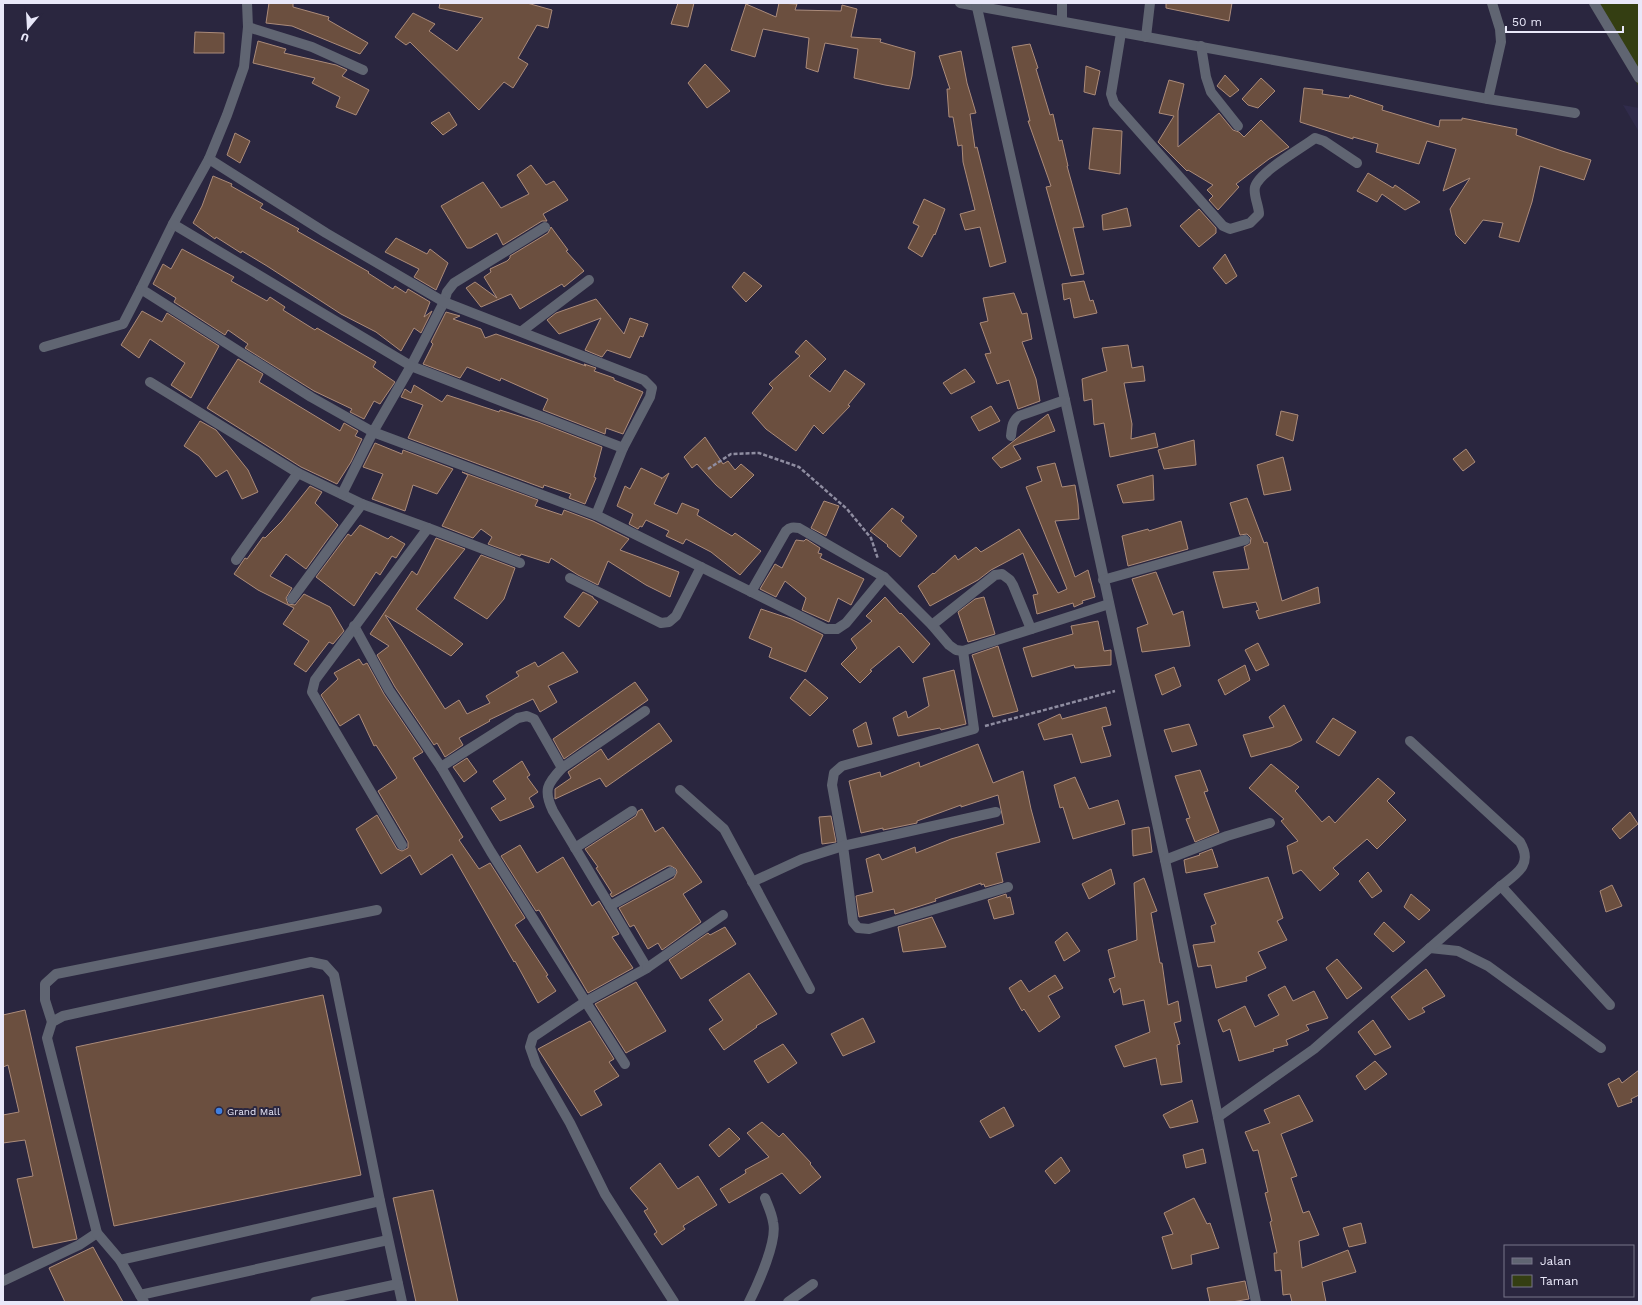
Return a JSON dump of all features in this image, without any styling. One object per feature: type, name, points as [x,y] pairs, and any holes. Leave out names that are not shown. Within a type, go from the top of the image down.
[{"type":"street","points":[[44,347],[123,324],[173,224],[208,159],[244,67],[248,27],[247,3]]},
{"type":"street","points":[[960,3],[976,4],[1121,33],[1201,46],[1488,99],[1575,113]]},
{"type":"street","points":[[1062,3],[1062,21]]},
{"type":"street","points":[[1146,37],[1150,3]]},
{"type":"street","points":[[1488,99],[1501,42],[1500,29],[1492,3]]},
{"type":"street","points":[[1594,3],[1639,78]]},
{"type":"street","points":[[976,4],[1166,860],[1256,1302]]},
{"type":"street","points":[[248,27],[312,47],[363,70]]},
{"type":"street","points":[[1121,33],[1111,94],[1114,103],[1223,226],[1230,230],[1250,223],[1259,214],[1255,189],[1258,180],[1315,138],[1324,141],[1357,163]]},
{"type":"street","points":[[1201,46],[1206,77],[1211,92],[1238,126]]},
{"type":"street","points":[[208,159],[326,233],[444,302],[522,331],[644,380],[650,385],[652,388],[650,397],[623,448],[596,515]]},
{"type":"street","points":[[173,224],[411,366],[623,448]]},
{"type":"street","points":[[342,494],[373,432],[411,366],[444,302],[447,292],[454,283],[545,227]]},
{"type":"street","points":[[522,331],[588,280]]},
{"type":"street","points":[[141,289],[311,396],[373,432],[596,515],[826,629],[837,630],[846,623],[884,577]]},
{"type":"street","points":[[150,382],[298,473],[362,504],[520,562]]},
{"type":"street","points":[[1011,436],[1012,426],[1015,419],[1019,416],[1065,400]]},
{"type":"street","points":[[236,560],[298,473]]},
{"type":"street","points":[[292,599],[362,504]]},
{"type":"street","points":[[751,592],[786,531],[793,527],[798,528],[884,577],[932,625],[949,645],[956,650],[963,651],[1109,604]]},
{"type":"street","points":[[402,845],[312,692],[315,680],[428,528]]},
{"type":"street","points":[[1103,580],[1245,540]]},
{"type":"street","points":[[570,578],[661,624],[669,622],[676,616],[701,567]]},
{"type":"street","points":[[932,625],[995,575],[1002,574],[1010,580],[1013,585],[1031,629]]},
{"type":"street","points":[[354,626],[389,690],[441,767],[490,852],[625,1064]]},
{"type":"street","points":[[963,651],[974,729],[842,766],[834,773],[832,784],[843,846],[853,922],[858,928],[869,929],[1008,887]]},
{"type":"street","points":[[645,711],[562,768],[552,779],[547,788],[547,799],[647,968]]},
{"type":"street","points":[[441,767],[518,718],[528,716],[534,719],[562,768]]},
{"type":"street","points":[[1218,1117],[1314,1049],[1518,872],[1524,863],[1525,852],[1520,842],[1410,741]]},
{"type":"street","points":[[680,790],[724,829],[810,989]]},
{"type":"street","points":[[575,848],[632,811]]},
{"type":"street","points":[[752,882],[802,859],[843,846],[996,812]]},
{"type":"street","points":[[1166,860],[1227,836],[1270,823]]},
{"type":"street","points":[[610,906],[671,872]]},
{"type":"street","points":[[1501,886],[1610,1005]]},
{"type":"street","points":[[377,910],[56,974],[45,984],[45,1000],[52,1022],[47,1038],[98,1233],[120,1260],[142,1298],[388,1240]]},
{"type":"street","points":[[674,1302],[605,1194],[570,1123],[536,1064],[530,1047],[533,1038],[585,1002],[647,968],[723,915]]},
{"type":"street","points":[[1430,948],[1458,951],[1488,966],[1601,1048]]},
{"type":"street","points":[[52,1022],[63,1016],[311,962],[325,965],[334,975],[402,1302]]},
{"type":"street","points":[[749,1302],[766,1262],[773,1235],[774,1223],[765,1198]]},
{"type":"street","points":[[120,1260],[380,1201]]},
{"type":"street","points":[[3,1282],[79,1245],[98,1233]]},
{"type":"street","points":[[315,1302],[398,1284]]},
{"type":"street","points":[[788,1302],[813,1284]]},
{"type":"path","points":[[708,470],[731,454],[759,453],[799,467],[847,509],[871,538],[884,577]]},
{"type":"path","points":[[974,729],[1127,687]]},
{"type":"shaded area","points":[[1623,105],[1639,108],[1639,132]]},
{"type":"green space","points":[[1589,3],[1639,3],[1639,87]]},
{"type":"building","points":[[269,3],[293,3],[293,7],[329,17],[328,20],[368,43],[360,54],[292,26],[266,23]]},
{"type":"building","points":[[440,3],[527,3],[552,10],[548,28],[537,25],[518,58],[528,64],[513,88],[504,82],[479,110],[410,42],[406,45],[395,37],[413,13],[435,24],[429,31],[457,51],[483,18],[439,8]]},
{"type":"building","points":[[678,3],[694,3],[688,27],[671,24]]},
{"type":"building","points":[[779,3],[797,4],[795,10],[841,11],[842,5],[857,9],[851,37],[881,39],[880,42],[915,52],[909,89],[854,78],[858,49],[825,43],[818,72],[806,68],[809,38],[763,29],[755,57],[731,50],[746,4],[776,17]]},
{"type":"building","points":[[1166,3],[1232,3],[1229,21],[1166,8]]},
{"type":"building","points":[[195,32],[224,33],[224,53],[194,53]]},
{"type":"building","points":[[258,41],[286,49],[284,53],[336,65],[347,70],[342,76],[369,90],[356,115],[336,107],[340,97],[312,83],[315,78],[253,63]]},
{"type":"building","points":[[1030,44],[1050,115],[1053,114],[1059,141],[1062,140],[1067,166],[1084,227],[1073,228],[1084,274],[1071,276],[1046,187],[1051,186],[1028,121],[1030,121],[1012,47]]},
{"type":"building","points":[[961,51],[967,83],[976,113],[970,114],[975,148],[977,147],[1006,262],[990,267],[980,227],[965,230],[960,214],[975,210],[963,162],[962,145],[958,146],[953,117],[949,117],[947,89],[950,89],[939,56]]},
{"type":"building","points":[[705,64],[730,91],[707,108],[688,83]]},
{"type":"building","points":[[1086,66],[1100,71],[1095,95],[1084,92]]},
{"type":"building","points":[[1225,75],[1239,90],[1230,97],[1217,86]]},
{"type":"building","points":[[1261,78],[1275,91],[1258,108],[1248,105],[1242,99]]},
{"type":"building","points":[[1169,80],[1184,84],[1178,111],[1178,147],[1219,113],[1233,130],[1239,132],[1244,137],[1261,120],[1289,147],[1269,159],[1236,184],[1239,187],[1218,210],[1209,200],[1213,196],[1207,190],[1213,185],[1188,170],[1187,171],[1158,142],[1174,116],[1159,113]]},
{"type":"building","points":[[1304,88],[1323,90],[1322,94],[1349,98],[1350,95],[1383,106],[1382,110],[1439,127],[1440,120],[1462,120],[1462,118],[1517,129],[1516,135],[1591,160],[1584,180],[1540,166],[1532,202],[1519,242],[1499,237],[1503,223],[1483,220],[1465,244],[1456,235],[1450,209],[1470,178],[1443,191],[1456,149],[1427,141],[1419,164],[1376,152],[1378,144],[1353,137],[1353,139],[1300,122]]},
{"type":"building","points":[[449,112],[457,125],[443,135],[431,123]]},
{"type":"building","points":[[1093,128],[1122,131],[1120,174],[1089,169]]},
{"type":"building","points":[[235,133],[250,141],[240,163],[227,155]]},
{"type":"building","points":[[531,165],[546,185],[554,181],[568,200],[543,214],[547,221],[542,221],[503,245],[497,233],[471,248],[467,248],[441,206],[483,182],[501,208],[529,194],[517,175]]},
{"type":"building","points":[[1368,173],[1393,188],[1395,185],[1420,202],[1405,210],[1382,194],[1377,202],[1357,191]]},
{"type":"building","points":[[213,176],[232,184],[231,186],[263,204],[260,208],[299,229],[297,231],[369,272],[368,273],[393,289],[395,286],[406,293],[408,289],[430,302],[424,317],[432,311],[421,333],[414,328],[401,351],[376,332],[341,314],[242,251],[241,253],[216,237],[215,239],[193,223],[202,206]]},
{"type":"building","points":[[924,199],[945,209],[935,235],[934,234],[922,257],[908,248],[919,226],[913,223]]},
{"type":"building","points":[[1127,208],[1131,226],[1103,230],[1102,215]]},
{"type":"building","points":[[1199,209],[1216,228],[1216,233],[1199,247],[1180,226]]},
{"type":"building","points":[[551,227],[568,250],[566,251],[584,271],[564,287],[562,284],[520,309],[511,294],[481,307],[466,288],[475,282],[497,298],[484,277],[491,272],[490,269],[507,261],[510,256],[548,233]]},
{"type":"building","points":[[396,238],[427,254],[430,249],[448,263],[436,290],[414,277],[419,269],[385,252]]},
{"type":"building","points":[[182,249],[234,277],[231,281],[267,301],[270,297],[285,307],[283,310],[315,330],[317,328],[376,362],[373,367],[395,382],[380,404],[374,401],[364,419],[350,412],[352,409],[314,391],[245,348],[248,344],[228,330],[225,335],[174,302],[176,298],[153,284],[163,264],[171,269]]},
{"type":"building","points":[[1225,254],[1237,276],[1226,284],[1213,268]]},
{"type":"building","points":[[744,272],[762,286],[746,302],[732,287]]},
{"type":"building","points":[[1084,281],[1090,301],[1093,300],[1097,313],[1074,318],[1070,298],[1064,300],[1062,284]]},
{"type":"building","points":[[1014,293],[1022,314],[1027,313],[1032,339],[1022,342],[1036,379],[1040,401],[1018,409],[1009,380],[997,384],[985,354],[991,353],[980,323],[988,321],[983,298]]},
{"type":"building","points":[[596,299],[624,334],[630,318],[648,324],[643,337],[640,336],[630,358],[607,350],[602,357],[585,350],[601,318],[559,334],[547,320],[556,313]]},
{"type":"building","points":[[142,311],[162,322],[167,313],[219,346],[191,398],[171,385],[185,363],[150,339],[139,358],[121,345]]},
{"type":"building","points":[[446,312],[460,316],[453,319],[481,329],[485,338],[496,334],[586,366],[584,364],[596,368],[594,371],[614,378],[614,380],[643,392],[623,434],[606,428],[605,434],[543,410],[548,399],[501,378],[500,381],[467,367],[460,378],[423,364],[433,344],[431,342]]},
{"type":"building","points":[[806,340],[826,359],[809,376],[830,392],[845,370],[865,384],[848,405],[850,406],[823,434],[814,425],[796,451],[766,429],[752,413],[773,388],[769,384],[800,356],[795,352]]},
{"type":"building","points":[[1128,345],[1132,368],[1143,366],[1145,381],[1124,383],[1132,424],[1131,439],[1155,433],[1158,447],[1110,457],[1104,423],[1094,425],[1092,399],[1084,401],[1082,379],[1107,371],[1102,348]]},
{"type":"building","points":[[238,359],[263,374],[259,382],[340,431],[344,423],[358,431],[355,436],[362,439],[351,462],[337,484],[301,467],[207,408]]},
{"type":"building","points":[[965,369],[975,382],[951,394],[943,383]]},
{"type":"building","points":[[414,385],[442,402],[447,395],[499,412],[500,410],[538,422],[602,447],[594,477],[596,478],[585,504],[569,498],[571,494],[544,485],[543,488],[408,438],[423,405],[401,397],[405,389],[411,393]]},
{"type":"building","points":[[991,406],[1000,421],[979,431],[971,417]]},
{"type":"building","points":[[1281,411],[1298,415],[1293,441],[1276,435]]},
{"type":"building","points":[[1048,414],[1055,431],[1013,446],[1021,459],[1001,468],[992,458]]},
{"type":"building","points":[[200,421],[216,430],[248,470],[258,492],[242,499],[227,470],[216,477],[199,456],[184,446]]},
{"type":"building","points":[[705,437],[723,464],[728,461],[735,470],[741,464],[754,475],[731,498],[716,485],[697,464],[692,468],[684,457]]},
{"type":"building","points":[[1194,440],[1196,465],[1164,469],[1158,450]]},
{"type":"building","points":[[375,443],[402,454],[403,450],[453,469],[437,494],[413,485],[405,511],[372,499],[383,474],[363,467]]},
{"type":"building","points":[[1466,449],[1475,462],[1463,471],[1453,459]]},
{"type":"building","points":[[1283,457],[1291,490],[1264,495],[1257,465]]},
{"type":"building","points":[[1055,463],[1062,487],[1075,485],[1079,519],[1055,521],[1075,577],[1088,570],[1095,597],[1082,601],[1083,603],[1074,607],[1073,603],[1037,614],[1033,595],[1038,594],[1023,553],[930,606],[918,586],[933,573],[934,574],[955,555],[958,560],[976,547],[981,552],[1019,529],[1058,593],[1067,589],[1026,487],[1042,481],[1037,467]]},
{"type":"building","points":[[641,468],[662,478],[661,479],[669,473],[654,504],[677,514],[682,503],[699,510],[697,515],[732,536],[735,533],[761,551],[740,575],[711,552],[686,539],[683,544],[666,536],[669,531],[646,520],[642,527],[640,526],[638,529],[629,524],[633,514],[617,506],[625,486],[630,489]]},
{"type":"building","points":[[462,472],[538,500],[535,506],[562,515],[564,510],[593,521],[629,539],[620,550],[679,572],[670,597],[646,585],[608,561],[598,585],[578,575],[551,558],[549,563],[521,554],[520,556],[488,544],[492,537],[481,529],[473,538],[442,526],[468,475]]},
{"type":"building","points":[[1153,475],[1154,500],[1123,503],[1117,485]]},
{"type":"building","points":[[310,486],[322,492],[315,503],[338,525],[306,569],[286,554],[270,576],[292,588],[286,598],[288,604],[295,605],[304,594],[330,607],[344,631],[333,644],[329,642],[306,672],[294,664],[309,641],[283,624],[294,608],[258,590],[234,574],[245,558],[247,559],[263,537],[265,538],[282,521]]},
{"type":"building","points":[[1247,498],[1264,543],[1267,542],[1282,601],[1318,587],[1320,603],[1259,619],[1256,611],[1259,610],[1256,602],[1223,608],[1213,572],[1249,569],[1244,547],[1250,544],[1251,538],[1247,534],[1240,535],[1230,503]]},
{"type":"building","points":[[824,501],[839,506],[826,536],[811,528]]},
{"type":"building","points":[[892,508],[904,517],[901,521],[917,536],[900,557],[887,546],[888,545],[870,531]]},
{"type":"building","points":[[1181,521],[1188,549],[1128,566],[1122,536],[1148,529],[1149,531]]},
{"type":"building","points":[[360,525],[388,539],[391,536],[405,544],[396,558],[392,556],[380,575],[376,572],[354,606],[316,577],[348,534],[351,536]]},
{"type":"building","points":[[436,538],[465,549],[416,609],[463,644],[451,656],[385,615],[445,709],[459,700],[467,714],[490,703],[486,696],[519,676],[516,672],[535,662],[538,667],[563,652],[578,672],[548,686],[557,702],[540,712],[533,699],[489,720],[490,721],[459,738],[463,745],[445,757],[437,743],[434,745],[395,687],[377,655],[389,646],[370,634],[412,571],[417,575]]},
{"type":"building","points":[[806,539],[820,548],[818,553],[822,554],[820,558],[864,579],[851,605],[838,598],[829,622],[802,610],[806,598],[785,581],[776,597],[760,589],[775,564],[782,568],[796,540],[804,541]]},
{"type":"building","points":[[481,555],[515,568],[504,599],[487,619],[454,598]]},
{"type":"building","points":[[1156,572],[1173,615],[1183,611],[1190,646],[1142,652],[1137,628],[1148,624],[1132,579]]},
{"type":"building","points":[[583,592],[593,597],[598,602],[579,627],[564,617]]},
{"type":"building","points":[[885,597],[930,644],[913,663],[899,646],[870,670],[872,671],[860,683],[841,664],[857,648],[851,639],[872,621],[866,616]]},
{"type":"building","points":[[984,597],[995,634],[968,642],[958,612],[975,599]]},
{"type":"building","points":[[761,609],[791,619],[823,635],[806,672],[769,657],[772,648],[749,638]]},
{"type":"building","points":[[1098,621],[1104,651],[1111,650],[1111,665],[1075,668],[1074,665],[1032,677],[1023,648],[1073,634],[1071,626]]},
{"type":"building","points":[[1258,643],[1269,665],[1256,671],[1245,650]]},
{"type":"building","points":[[998,646],[1018,711],[993,717],[972,655]]},
{"type":"building","points":[[359,659],[363,665],[367,663],[384,694],[423,752],[413,758],[463,837],[459,840],[479,869],[490,863],[525,918],[515,925],[548,975],[546,976],[556,991],[538,1003],[452,854],[421,875],[410,855],[381,874],[356,829],[377,815],[397,849],[402,851],[408,848],[408,842],[378,791],[397,778],[376,745],[374,746],[359,714],[340,726],[321,695],[338,679],[334,673]]},
{"type":"building","points":[[1245,665],[1250,680],[1225,695],[1218,680]]},
{"type":"building","points":[[1174,667],[1181,686],[1162,695],[1155,675]]},
{"type":"building","points":[[954,670],[966,724],[941,730],[940,728],[898,736],[893,718],[906,711],[908,718],[929,706],[923,678]]},
{"type":"building","points":[[805,679],[828,698],[810,716],[790,698]]},
{"type":"building","points":[[635,682],[648,700],[564,759],[553,739]]},
{"type":"building","points":[[1284,705],[1302,740],[1291,746],[1251,757],[1243,735],[1274,727],[1269,717]]},
{"type":"building","points":[[1106,707],[1111,725],[1102,727],[1111,756],[1081,763],[1072,734],[1044,740],[1038,724],[1060,714],[1062,719]]},
{"type":"building","points":[[1333,718],[1356,732],[1339,756],[1316,742]]},
{"type":"building","points":[[866,722],[872,744],[858,747],[853,730]]},
{"type":"building","points":[[659,723],[672,741],[606,787],[600,778],[555,799],[555,789],[571,778],[568,772],[601,749],[608,760]]},
{"type":"building","points":[[1189,724],[1197,745],[1172,752],[1164,730]]},
{"type":"building","points":[[978,744],[993,783],[1023,771],[1040,842],[996,853],[1003,882],[985,887],[984,884],[981,885],[981,883],[935,899],[936,901],[895,914],[894,909],[859,917],[856,896],[873,892],[866,859],[879,854],[882,860],[915,847],[916,853],[951,839],[1004,824],[998,795],[961,807],[961,805],[917,821],[917,823],[861,833],[849,781],[880,772],[881,777],[919,762],[920,767]]},
{"type":"building","points":[[467,758],[477,772],[464,782],[453,767]]},
{"type":"building","points":[[522,761],[530,775],[527,777],[538,792],[529,798],[534,807],[500,821],[491,808],[506,799],[493,781]]},
{"type":"building","points":[[1271,764],[1299,787],[1295,791],[1322,822],[1329,816],[1335,823],[1378,778],[1395,793],[1387,801],[1406,820],[1377,849],[1367,839],[1333,868],[1339,874],[1320,891],[1301,870],[1293,874],[1287,846],[1298,841],[1281,821],[1284,819],[1249,788]]},
{"type":"building","points":[[1200,770],[1208,791],[1204,792],[1219,832],[1195,842],[1186,819],[1190,818],[1175,776]]},
{"type":"building","points":[[1075,777],[1089,809],[1118,800],[1125,824],[1073,839],[1063,807],[1060,808],[1054,785]]},
{"type":"building","points":[[642,809],[655,832],[663,827],[702,882],[683,894],[701,922],[662,950],[658,943],[648,949],[634,925],[630,927],[619,908],[674,878],[677,872],[676,869],[668,866],[612,897],[610,894],[612,893],[596,868],[598,867],[585,849],[636,816],[638,811]]},
{"type":"building","points":[[1630,812],[1638,824],[1620,839],[1612,829]]},
{"type":"building","points":[[831,816],[836,842],[822,844],[819,817]]},
{"type":"building","points":[[1149,827],[1152,852],[1133,856],[1132,830]]},
{"type":"building","points":[[520,845],[537,873],[563,857],[592,906],[599,901],[619,934],[612,937],[633,968],[588,993],[539,910],[536,911],[501,856]]},
{"type":"building","points":[[1212,849],[1218,867],[1186,873],[1184,860]]},
{"type":"building","points":[[1111,869],[1115,884],[1089,899],[1082,884]]},
{"type":"building","points":[[1368,872],[1382,891],[1372,898],[1359,881]]},
{"type":"building","points":[[1268,877],[1283,918],[1277,921],[1287,940],[1258,952],[1266,968],[1246,977],[1247,981],[1216,988],[1211,965],[1198,967],[1193,945],[1215,942],[1211,926],[1216,924],[1204,894]]},
{"type":"building","points":[[1144,878],[1157,911],[1151,913],[1160,963],[1162,963],[1168,1005],[1178,1001],[1181,1021],[1174,1023],[1180,1044],[1177,1045],[1182,1082],[1161,1085],[1156,1058],[1124,1067],[1115,1046],[1150,1032],[1144,1000],[1123,1005],[1120,988],[1114,993],[1109,979],[1115,977],[1108,950],[1137,940],[1134,883]]},
{"type":"building","points":[[1612,885],[1622,906],[1606,912],[1600,891]]},
{"type":"building","points":[[1006,894],[1007,898],[1010,897],[1014,914],[994,919],[988,900]]},
{"type":"building","points":[[1411,894],[1430,910],[1419,920],[1404,907]]},
{"type":"building","points":[[932,917],[946,947],[903,952],[898,927]]},
{"type":"building","points":[[1384,922],[1405,942],[1393,952],[1374,934]]},
{"type":"building","points":[[725,927],[736,944],[681,979],[669,960],[708,933],[710,935]]},
{"type":"building","points":[[1067,932],[1080,951],[1064,961],[1055,942]]},
{"type":"building","points":[[1337,959],[1362,988],[1347,999],[1326,968]]},
{"type":"building","points":[[1426,969],[1445,996],[1422,1008],[1425,1012],[1409,1020],[1391,997]]},
{"type":"building","points":[[749,973],[777,1014],[756,1026],[757,1027],[724,1050],[709,1029],[723,1020],[709,1000]]},
{"type":"building","points":[[1055,975],[1063,988],[1048,996],[1060,1017],[1039,1032],[1024,1009],[1022,1011],[1009,988],[1021,980],[1029,992]]},
{"type":"building","points":[[636,982],[666,1031],[626,1053],[595,1004]]},
{"type":"building","points":[[1285,986],[1293,1001],[1314,991],[1328,1018],[1306,1025],[1309,1030],[1286,1040],[1288,1045],[1273,1049],[1274,1051],[1239,1061],[1230,1029],[1223,1032],[1218,1020],[1245,1006],[1255,1027],[1279,1015],[1268,995]]},
{"type":"building","name":"Grand Mall","points":[[323,995],[361,1175],[114,1226],[76,1047]]},
{"type":"building","points":[[25,1010],[77,1239],[33,1248],[17,1179],[33,1176],[25,1140],[3,1143],[3,1115],[19,1112],[8,1065],[3,1067],[3,1015]]},
{"type":"building","points":[[863,1018],[875,1042],[843,1056],[831,1034]]},
{"type":"building","points":[[1373,1020],[1391,1047],[1375,1055],[1358,1032]]},
{"type":"building","points":[[590,1021],[614,1059],[609,1062],[619,1076],[594,1091],[602,1105],[581,1116],[538,1049]]},
{"type":"building","points":[[783,1044],[797,1063],[768,1083],[754,1061]]},
{"type":"building","points":[[1375,1061],[1387,1074],[1365,1090],[1356,1076]]},
{"type":"building","points":[[1639,1070],[1639,1095],[1631,1099],[1632,1102],[1618,1107],[1608,1084],[1619,1078],[1622,1083]]},
{"type":"building","points":[[1299,1095],[1313,1121],[1281,1134],[1297,1176],[1291,1178],[1303,1213],[1309,1211],[1319,1235],[1299,1241],[1302,1268],[1348,1250],[1356,1272],[1322,1282],[1326,1302],[1292,1302],[1290,1294],[1283,1295],[1281,1270],[1275,1271],[1274,1253],[1277,1253],[1270,1222],[1272,1221],[1265,1193],[1268,1192],[1258,1150],[1253,1151],[1245,1132],[1270,1123],[1264,1110]]},
{"type":"building","points":[[1192,1100],[1198,1122],[1170,1128],[1163,1115]]},
{"type":"building","points":[[1004,1107],[1014,1126],[990,1138],[980,1121]]},
{"type":"building","points":[[762,1122],[779,1137],[783,1133],[811,1163],[810,1164],[821,1177],[800,1194],[782,1173],[729,1203],[720,1189],[746,1173],[745,1170],[769,1157],[747,1133]]},
{"type":"building","points":[[729,1128],[740,1139],[719,1157],[709,1145]]},
{"type":"building","points":[[1203,1149],[1206,1163],[1186,1168],[1183,1155]]},
{"type":"building","points":[[1061,1157],[1070,1171],[1055,1184],[1045,1171]]},
{"type":"building","points":[[660,1163],[678,1189],[698,1176],[717,1205],[683,1226],[685,1229],[662,1245],[654,1234],[657,1232],[644,1211],[648,1209],[630,1188]]},
{"type":"building","points":[[433,1190],[458,1302],[416,1302],[393,1198]]},
{"type":"building","points":[[1194,1198],[1207,1224],[1210,1223],[1219,1248],[1191,1255],[1192,1264],[1172,1269],[1162,1237],[1173,1234],[1164,1213]]},
{"type":"building","points":[[1361,1223],[1366,1243],[1349,1247],[1343,1228]]},
{"type":"building","points":[[93,1247],[123,1302],[65,1302],[49,1268]]},
{"type":"building","points":[[1245,1281],[1249,1299],[1232,1302],[1210,1302],[1207,1288]]},
{"type":"place","name":"Grand Mall","points":[[219,1111]]}]
